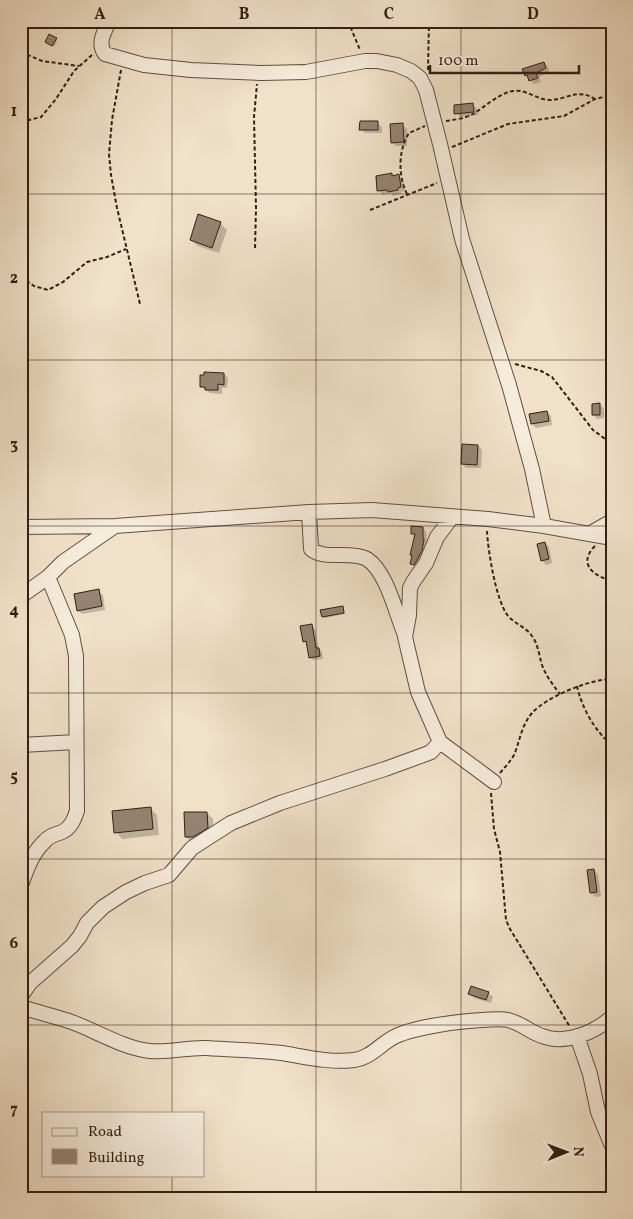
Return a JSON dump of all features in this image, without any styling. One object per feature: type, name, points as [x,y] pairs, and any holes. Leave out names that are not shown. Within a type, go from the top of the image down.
[{"type":"street","points":[[109,21],[101,38],[100,48],[105,54],[144,65],[191,70],[262,73],[306,72],[365,61],[397,65],[411,71],[420,78],[426,90],[435,123],[462,239],[499,355],[532,469],[544,526]]},
{"type":"street","points":[[21,527],[116,526],[308,512],[372,510],[488,519],[544,526],[609,538]]},
{"type":"street","points":[[308,512],[311,549],[319,554],[362,557],[369,560],[381,573],[405,637],[418,692],[440,742],[494,782]]},
{"type":"street","points":[[405,637],[409,615],[410,588],[426,563],[437,537],[452,516]]},
{"type":"street","points":[[589,534],[612,521]]},
{"type":"street","points":[[21,598],[48,577],[63,562],[116,526]]},
{"type":"street","points":[[21,885],[32,858],[38,849],[45,840],[67,829],[73,823],[78,811],[76,656],[72,635],[48,577]]},
{"type":"street","points":[[21,745],[76,742]]},
{"type":"street","points":[[21,996],[30,983],[72,946],[87,923],[103,907],[126,892],[169,875],[192,848],[231,823],[280,803],[426,754],[431,752],[440,742]]},
{"type":"street","points":[[21,1007],[68,1020],[128,1046],[150,1051],[199,1048],[281,1053],[336,1061],[356,1060],[368,1056],[390,1039],[406,1032],[480,1020],[507,1020],[524,1025],[541,1036],[556,1040],[577,1036],[593,1030],[612,1017]]},
{"type":"street","points":[[577,1036],[588,1066],[598,1112],[612,1146]]},
{"type":"path","points":[[348,21],[365,61]]},
{"type":"path","points":[[426,90],[430,21]]},
{"type":"path","points":[[21,122],[41,116],[79,66],[100,48]]},
{"type":"path","points":[[21,52],[42,60],[79,66]]},
{"type":"path","points":[[123,60],[114,104],[109,154],[116,208],[140,304]]},
{"type":"path","points":[[255,248],[255,97],[256,86],[262,73]]},
{"type":"path","points":[[407,194],[402,182],[400,161],[406,138],[415,129],[472,114],[513,91],[532,93],[546,99],[558,99],[582,94],[595,99]]},
{"type":"path","points":[[440,144],[451,147],[508,124],[564,116],[595,99],[612,95]]},
{"type":"path","points":[[370,210],[437,183],[447,174]]},
{"type":"path","points":[[21,277],[34,286],[48,290],[63,282],[87,262],[127,249]]},
{"type":"path","points":[[499,355],[513,364],[541,371],[552,377],[593,430],[612,444]]},
{"type":"path","points":[[488,519],[486,532],[500,601],[512,620],[532,634],[550,682],[561,695]]},
{"type":"path","points":[[609,538],[592,550],[587,562],[590,569],[596,574],[612,581]]},
{"type":"path","points":[[577,1036],[506,920],[500,852],[491,794],[494,782],[510,762],[521,732],[532,713],[540,706],[577,686],[591,681],[612,679]]},
{"type":"path","points":[[577,686],[580,700],[586,712],[605,739],[612,745]]},
{"type":"building","points":[[49,34],[57,38],[52,46],[45,42]]},
{"type":"building","points":[[544,62],[546,68],[536,73],[538,78],[529,81],[522,69]]},
{"type":"building","points":[[473,103],[474,112],[454,114],[454,105]]},
{"type":"building","points":[[360,121],[378,121],[378,130],[359,130]]},
{"type":"building","points":[[403,123],[404,142],[391,143],[390,124]]},
{"type":"building","points":[[392,173],[392,176],[399,174],[401,187],[398,190],[388,192],[387,190],[377,191],[376,176]]},
{"type":"building","points":[[198,214],[221,222],[212,248],[190,240]]},
{"type":"building","points":[[204,372],[224,373],[224,385],[218,384],[218,390],[205,390],[205,387],[200,387],[200,375],[204,375]]},
{"type":"building","points":[[600,403],[600,415],[592,415],[592,404]]},
{"type":"building","points":[[547,411],[549,421],[531,424],[529,414]]},
{"type":"building","points":[[462,444],[478,445],[477,465],[461,464]]},
{"type":"building","points":[[411,526],[423,527],[424,539],[422,551],[414,565],[410,564],[415,534],[411,534]]},
{"type":"building","points":[[545,542],[549,559],[541,561],[537,544]]},
{"type":"building","points":[[99,589],[102,606],[77,611],[74,594]]},
{"type":"building","points":[[343,606],[344,613],[322,617],[320,610]]},
{"type":"building","points":[[312,624],[316,648],[319,648],[320,656],[309,658],[306,641],[303,642],[300,626]]},
{"type":"building","points":[[151,807],[153,829],[114,833],[112,811]]},
{"type":"building","points":[[184,812],[207,812],[208,828],[193,837],[185,837]]},
{"type":"building","points":[[594,869],[597,892],[590,893],[587,870]]},
{"type":"building","points":[[471,986],[489,992],[486,1000],[468,994]]}]
